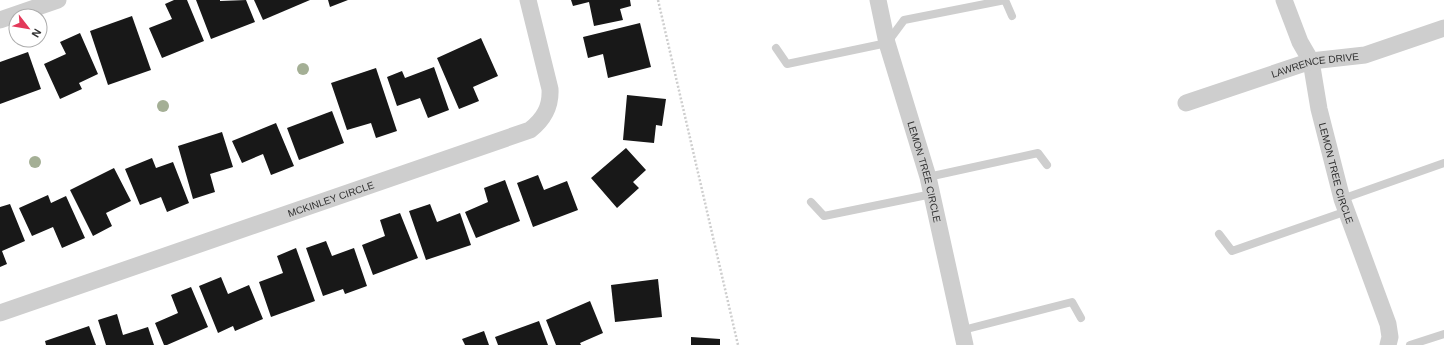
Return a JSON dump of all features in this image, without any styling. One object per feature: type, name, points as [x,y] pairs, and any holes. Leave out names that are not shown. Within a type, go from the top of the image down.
[{"type":"street","points":[[0,20],[58,0]]},
{"type":"street","name":"MCKINLEY CIRCLE","points":[[0,313],[524,132],[552,117],[548,108],[550,89],[528,0]]},
{"type":"street","name":"LEMON TREE CIRCLE","points":[[878,0],[887,43],[928,177],[964,338]]},
{"type":"street","name":"LEMON TREE CIRCLE","points":[[1284,0],[1300,42],[1311,61],[1319,108],[1344,205],[1388,324],[1390,337],[1388,345]]},
{"type":"street","name":"LAWRENCE DRIVE","points":[[1186,103],[1311,61],[1365,56],[1444,28]]},
{"type":"lane","points":[[776,48],[787,64],[887,43],[904,20],[1004,0],[1012,16]]},
{"type":"lane","points":[[928,177],[1038,153],[1047,164]]},
{"type":"lane","points":[[1220,234],[1232,251],[1444,163]]},
{"type":"lane","points":[[811,202],[824,216],[932,194]]},
{"type":"lane","points":[[964,338],[1072,302],[1081,318]]},
{"type":"lane","points":[[1410,345],[1444,334]]},
{"type":"path","points":[[658,0],[738,345]]},
{"type":"building","points":[[174,0],[187,0],[204,41],[162,58],[149,28],[172,19],[165,4]]},
{"type":"building","points":[[196,0],[246,0],[255,22],[211,39]]},
{"type":"building","points":[[254,0],[310,0],[263,20]]},
{"type":"building","points":[[328,0],[348,0],[330,7]]},
{"type":"building","points":[[571,0],[630,0],[631,6],[620,9],[623,20],[594,26],[589,2],[573,6]]},
{"type":"building","points":[[132,16],[151,70],[108,85],[90,31]]},
{"type":"building","points":[[640,23],[651,67],[608,78],[603,54],[588,58],[583,37]]},
{"type":"building","points":[[80,33],[98,74],[79,83],[82,89],[60,99],[44,64],[66,54],[60,42]]},
{"type":"building","points":[[481,38],[498,76],[473,87],[479,101],[459,109],[437,58]]},
{"type":"building","points":[[28,52],[41,89],[0,104],[0,62]]},
{"type":"building","points":[[434,67],[449,110],[428,118],[420,98],[397,106],[387,77],[402,71],[405,78]]},
{"type":"building","points":[[376,68],[397,131],[376,138],[371,123],[347,130],[331,83]]},
{"type":"building","points":[[627,95],[666,99],[662,126],[656,125],[654,143],[623,140]]},
{"type":"building","points":[[332,111],[344,143],[299,160],[287,128]]},
{"type":"building","points":[[276,123],[294,166],[271,175],[263,154],[242,163],[232,141]]},
{"type":"building","points":[[222,132],[233,167],[210,174],[215,192],[193,199],[178,146]]},
{"type":"building","points":[[626,148],[646,170],[633,182],[639,188],[617,208],[591,178]]},
{"type":"building","points":[[152,158],[156,168],[173,162],[189,203],[167,212],[161,197],[140,205],[125,169]]},
{"type":"building","points":[[114,168],[131,201],[106,213],[112,226],[93,236],[70,190]]},
{"type":"building","points":[[538,175],[544,190],[567,181],[578,210],[533,227],[517,183]]},
{"type":"building","points":[[505,180],[520,221],[476,238],[465,212],[488,202],[484,188]]},
{"type":"building","points":[[48,195],[51,203],[66,196],[85,238],[62,248],[53,227],[32,236],[19,208]]},
{"type":"building","points":[[10,204],[25,241],[2,251],[7,264],[0,267],[0,207]]},
{"type":"building","points":[[430,204],[437,222],[460,213],[471,245],[426,260],[409,211]]},
{"type":"building","points":[[400,213],[418,258],[373,275],[362,245],[385,236],[380,220]]},
{"type":"building","points":[[326,241],[332,256],[354,248],[367,286],[345,294],[343,289],[323,296],[306,248]]},
{"type":"building","points":[[296,248],[315,301],[271,317],[259,282],[283,273],[277,256]]},
{"type":"building","points":[[221,277],[228,294],[249,285],[263,319],[235,331],[233,326],[218,333],[199,286]]},
{"type":"building","points":[[658,279],[662,317],[615,322],[611,285]]},
{"type":"building","points":[[191,287],[208,327],[164,345],[155,323],[178,313],[171,295]]},
{"type":"building","points":[[590,301],[603,333],[580,343],[581,345],[556,345],[546,320]]},
{"type":"building","points":[[117,314],[123,335],[148,327],[154,345],[106,345],[98,320]]},
{"type":"building","points":[[539,321],[548,345],[498,345],[495,337]]},
{"type":"building","points":[[89,326],[96,345],[46,345],[45,341]]},
{"type":"building","points":[[484,331],[489,345],[465,345],[462,339]]},
{"type":"building","points":[[691,337],[720,339],[720,345],[691,345]]}]
